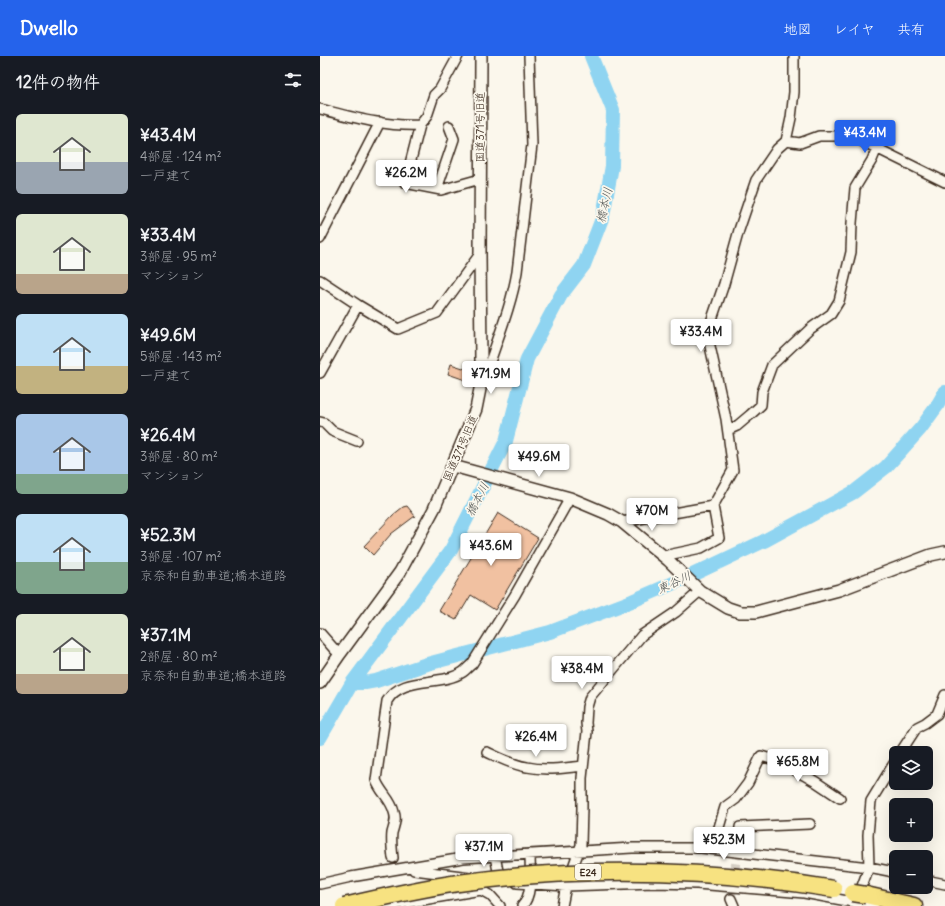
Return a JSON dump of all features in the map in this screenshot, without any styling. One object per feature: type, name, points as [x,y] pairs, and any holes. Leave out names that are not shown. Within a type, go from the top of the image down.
[{"type":"highway","name":"E24","points":[[344,906],[393,895],[465,882],[535,874],[654,871],[761,878],[834,889],[862,900],[914,906]]},
{"type":"street","points":[[458,56],[440,89],[434,95],[427,116],[420,125],[405,183],[441,190],[480,179]]},
{"type":"street","name":"国道371号旧道","points":[[320,683],[400,572],[424,528],[453,466],[476,409],[480,379],[481,56]]},
{"type":"street","points":[[480,379],[486,374],[507,315],[514,291],[517,272],[520,234],[532,144],[529,56]]},
{"type":"street","points":[[665,558],[702,548],[719,538],[713,506],[733,470],[728,430],[708,337],[711,322],[724,284],[739,230],[756,180],[777,149],[786,141],[791,118],[794,92],[794,56]]},
{"type":"street","points":[[320,109],[357,119],[408,126],[420,125]]},
{"type":"street","points":[[320,240],[380,122]]},
{"type":"street","points":[[437,189],[454,139],[449,126]]},
{"type":"street","points":[[786,141],[800,143],[819,136],[852,136],[945,182]]},
{"type":"street","points":[[728,430],[737,426],[761,404],[762,392],[772,365],[810,329],[831,314],[839,301],[851,252],[852,223],[856,188],[877,148]]},
{"type":"street","points":[[320,280],[398,329],[437,312],[480,254]]},
{"type":"street","points":[[320,373],[358,305]]},
{"type":"street","points":[[320,422],[324,423],[332,431],[357,441]]},
{"type":"street","points":[[453,466],[570,498],[608,514],[622,522],[665,558],[697,588],[728,608],[740,612],[756,612],[839,590],[945,552]]},
{"type":"street","points":[[393,858],[392,831],[396,818],[391,803],[379,787],[376,780],[387,701],[390,694],[397,689],[406,686],[453,676],[463,672],[472,664],[515,595],[570,498]]},
{"type":"street","points":[[622,522],[713,506]]},
{"type":"street","points":[[562,906],[566,886],[580,846],[583,766],[587,732],[587,707],[590,697],[642,635],[676,612],[697,588]]},
{"type":"street","points":[[320,633],[334,650],[340,654]]},
{"type":"street","points":[[905,746],[917,727],[926,723],[937,714],[945,694]]},
{"type":"street","points":[[487,752],[502,760],[528,768],[547,769],[583,766]]},
{"type":"street","points":[[716,850],[717,834],[725,808],[736,799],[748,783],[761,756],[781,762],[840,798]]},
{"type":"street","points":[[862,900],[858,896],[870,867],[868,835],[871,801],[889,771]]},
{"type":"street","points":[[738,838],[740,827],[810,824]]},
{"type":"street","points":[[320,884],[351,877],[463,858],[632,848],[702,848],[870,867],[889,871]]},
{"type":"street","points":[[522,906],[528,896],[530,884],[530,854]]},
{"type":"street","points":[[496,856],[500,881]]},
{"type":"street","points":[[402,869],[530,884],[566,886],[667,883],[697,884],[804,893],[862,900]]},
{"type":"street","points":[[933,881],[945,884]]},
{"type":"street","points":[[388,906],[481,890],[490,895],[500,906]]},
{"type":"building","points":[[451,364],[475,372],[474,383],[448,374]]},
{"type":"building","points":[[407,506],[415,516],[391,534],[373,555],[364,546],[393,515],[403,507]]},
{"type":"building","points":[[498,513],[538,538],[495,610],[471,595],[456,620],[439,611]]},
{"type":"waterway","name":"橋本川","points":[[320,738],[352,683],[451,550],[506,441],[527,359],[561,295],[584,265],[603,216],[612,166],[613,110],[591,56]]},
{"type":"waterway","name":"東谷川","points":[[352,683],[376,681],[427,664],[550,632],[632,601],[690,576],[764,541],[854,492],[886,467],[921,428],[945,392]]},
{"type":"tunnel","points":[[731,899],[739,838]]}]
